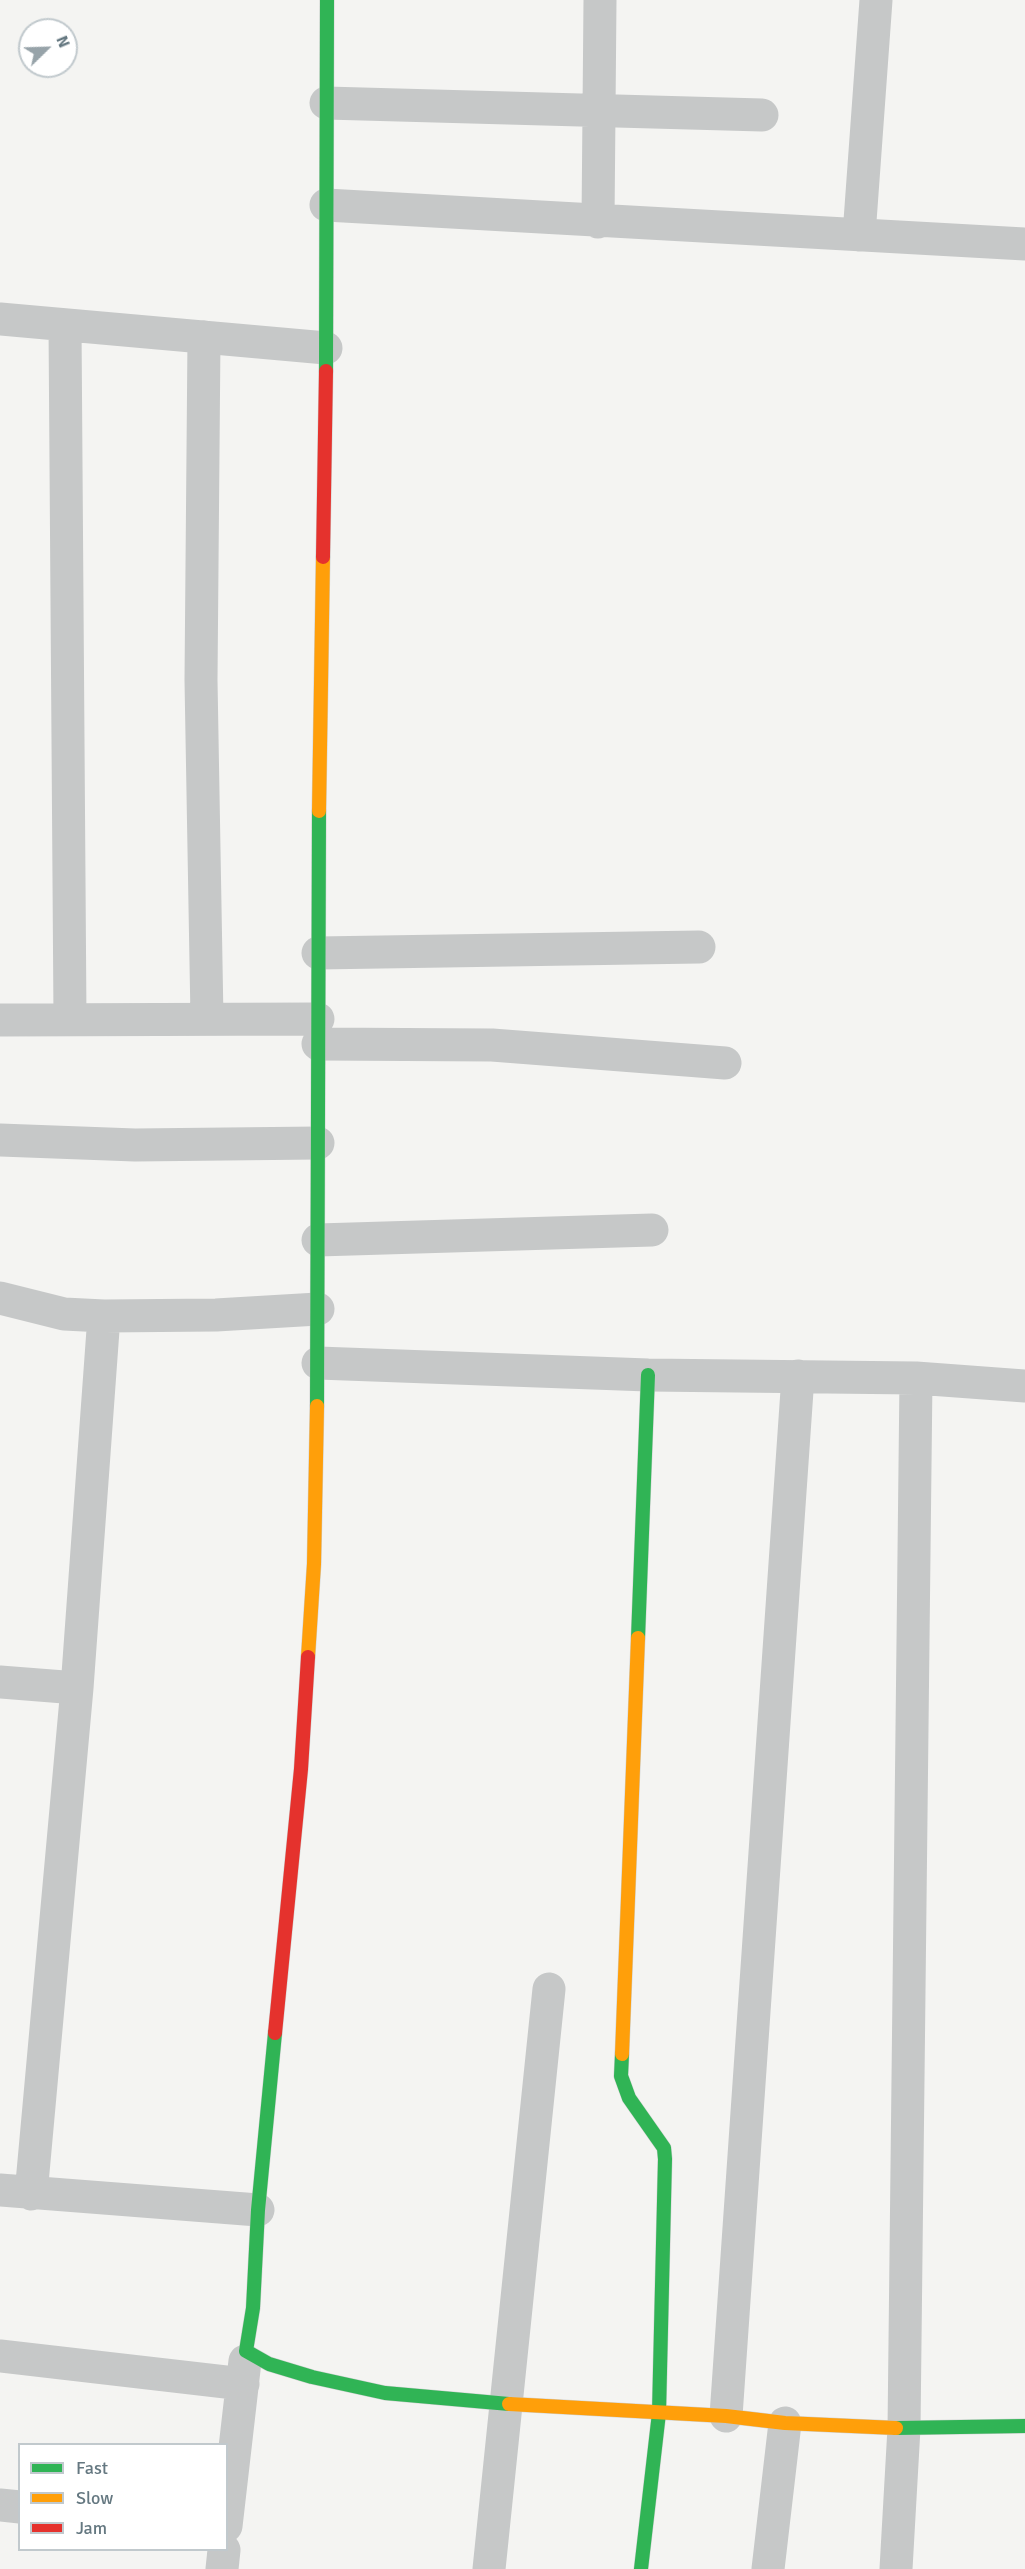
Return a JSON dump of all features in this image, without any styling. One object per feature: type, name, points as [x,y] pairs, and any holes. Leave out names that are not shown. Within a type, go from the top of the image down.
[{"type":"street","points":[[228,2509],[253,2308],[258,2210],[301,1769],[314,1564],[318,1363],[318,953],[326,348],[327,0]]},
{"type":"street","points":[[598,222],[600,0]]},
{"type":"street","points":[[859,235],[876,0]]},
{"type":"street","points":[[326,103],[762,115]]},
{"type":"street","points":[[326,205],[598,222],[1025,244]]},
{"type":"street","points":[[0,319],[326,348]]},
{"type":"street","points":[[65,325],[70,1019]]},
{"type":"street","points":[[204,337],[201,680],[207,1019]]},
{"type":"street","points":[[318,953],[699,947]]},
{"type":"street","points":[[0,1020],[207,1019],[318,1031],[725,1064]]},
{"type":"street","points":[[0,1140],[135,1145],[318,1143]]},
{"type":"street","points":[[318,1240],[652,1230]]},
{"type":"street","points":[[0,1298],[64,1314],[104,1316],[216,1315],[318,1309]]},
{"type":"street","points":[[104,1316],[77,1688],[16,2192],[258,2210]]},
{"type":"street","points":[[318,1363],[648,1375],[916,1378],[1025,1386]]},
{"type":"street","points":[[641,2569],[659,2413],[664,2148],[629,2098],[621,2076],[648,1375]]},
{"type":"street","points":[[726,2416],[798,1376]]},
{"type":"street","points":[[896,2569],[904,2428],[916,1378]]},
{"type":"street","points":[[0,1683],[77,1688]]},
{"type":"street","points":[[489,2569],[549,1989]]},
{"type":"street","points":[[246,2351],[269,2364],[312,2377],[385,2393],[506,2403],[726,2416],[785,2423],[904,2428],[1025,2426]]},
{"type":"street","points":[[0,2356],[243,2384]]},
{"type":"street","points":[[768,2569],[785,2423]]},
{"type":"street","points":[[0,2505],[18,2507]]},
{"type":"street","points":[[222,2569],[224,2551]]},
{"type":"traffic: fast","points":[[326,371],[327,0]]},
{"type":"traffic: fast","points":[[317,1406],[319,811]]},
{"type":"traffic: fast","points":[[638,1638],[648,1375]]},
{"type":"traffic: fast","points":[[275,2033],[258,2210],[253,2308],[246,2351],[269,2364],[312,2377],[385,2393],[509,2404]]},
{"type":"traffic: fast","points":[[622,2054],[621,2076],[629,2098],[664,2148],[665,2159],[659,2413],[641,2569]]},
{"type":"traffic: fast","points":[[896,2428],[1025,2426]]},
{"type":"traffic: slow","points":[[319,811],[323,557]]},
{"type":"traffic: slow","points":[[308,1657],[314,1564],[317,1406]]},
{"type":"traffic: slow","points":[[622,2054],[638,1638]]},
{"type":"traffic: slow","points":[[509,2404],[726,2416],[785,2423],[896,2428]]},
{"type":"traffic: jam","points":[[323,557],[326,371]]},
{"type":"traffic: jam","points":[[275,2033],[301,1769],[308,1657]]}]
